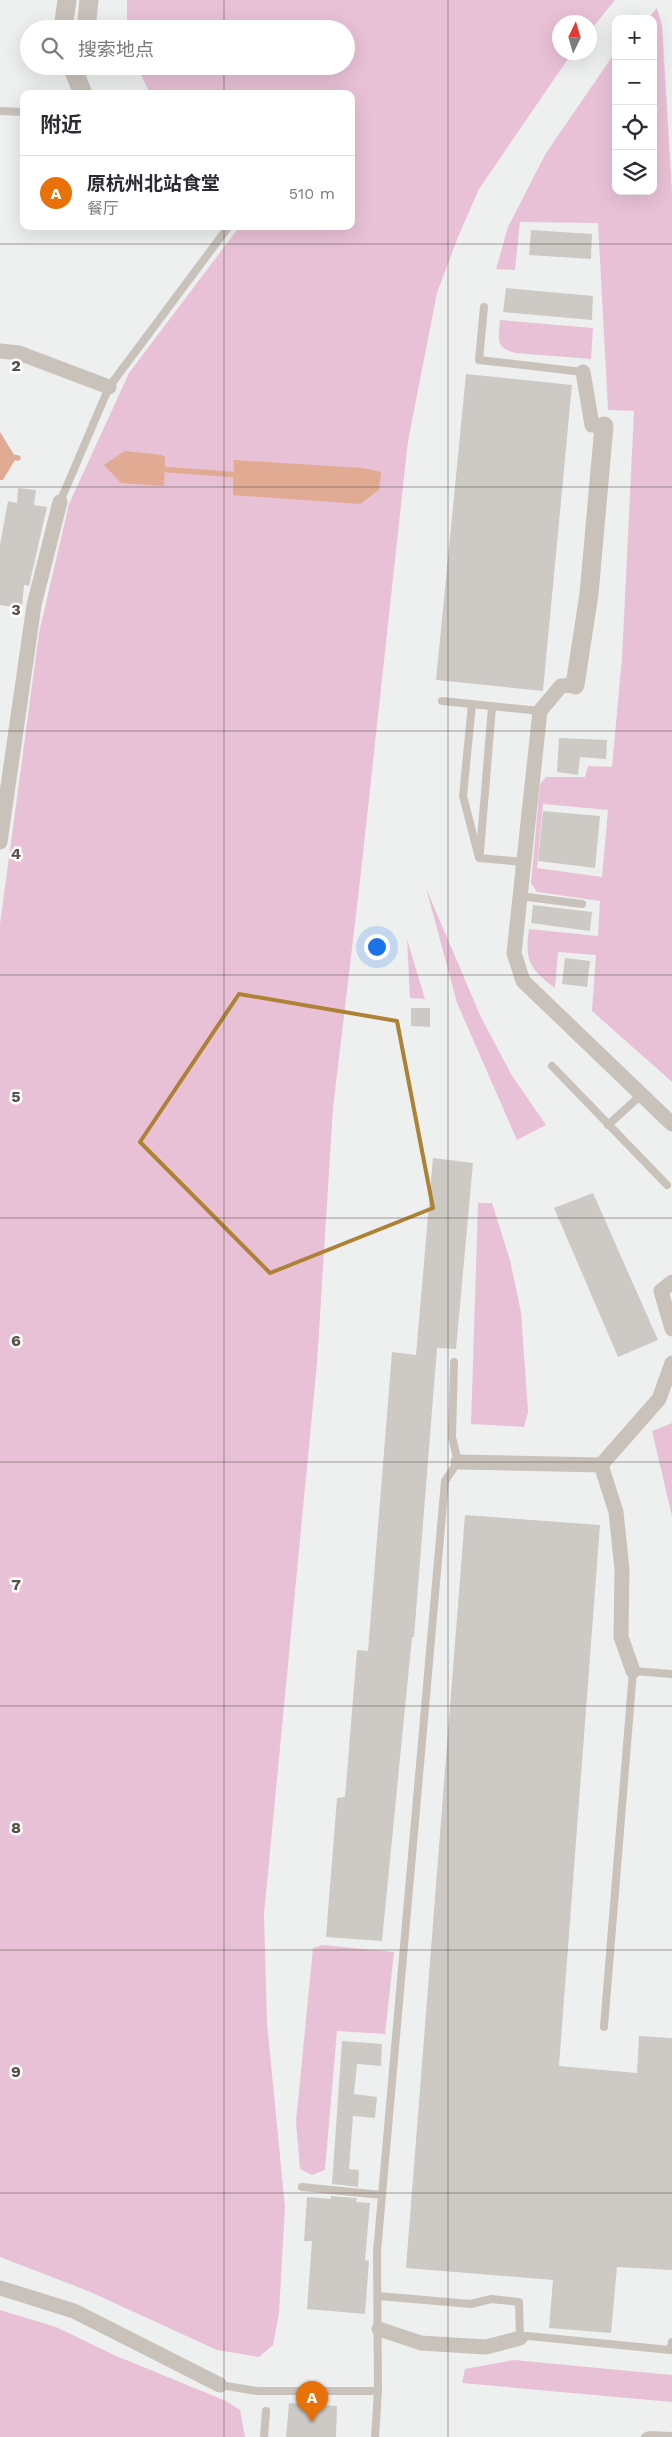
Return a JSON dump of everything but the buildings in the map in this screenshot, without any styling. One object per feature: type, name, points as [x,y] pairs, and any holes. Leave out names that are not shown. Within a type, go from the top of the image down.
[{"type":"street","points":[[65,20],[67,0]]},
{"type":"street","points":[[87,20],[89,0]]},
{"type":"street","points":[[76,75],[81,90]]},
{"type":"street","points":[[87,75],[87,90]]},
{"type":"street","points":[[0,351],[19,353],[109,387]]},
{"type":"street","points":[[583,372],[592,425],[604,426],[589,594],[575,685],[561,686],[540,711],[514,953],[523,981],[672,1124]]},
{"type":"street","points":[[0,842],[34,605],[60,502]]},
{"type":"street","points":[[672,1282],[661,1291],[672,1329]]},
{"type":"street","points":[[600,1466],[659,1399],[672,1364]]},
{"type":"street","points":[[458,1462],[600,1466]]},
{"type":"street","points":[[600,1466],[616,1512],[622,1569],[622,1637],[633,1670]]},
{"type":"street","points":[[0,2288],[74,2312],[220,2384]]},
{"type":"street","points":[[379,2329],[422,2342],[486,2347],[520,2338]]},
{"type":"lane","points":[[0,110],[20,112]]},
{"type":"lane","points":[[60,502],[109,387],[226,230]]},
{"type":"lane","points":[[484,306],[480,360],[583,372]]},
{"type":"lane","points":[[442,701],[540,711]]},
{"type":"lane","points":[[472,704],[464,796],[480,858]]},
{"type":"lane","points":[[480,858],[492,707]]},
{"type":"lane","points":[[480,858],[523,862]]},
{"type":"lane","points":[[520,896],[582,904]]},
{"type":"lane","points":[[552,1066],[667,1186]]},
{"type":"lane","points":[[608,1125],[641,1095]]},
{"type":"lane","points":[[375,2437],[378,2391],[378,2252],[382,2195],[445,1481],[458,1462],[452,1437],[454,1362]]},
{"type":"lane","points":[[604,2027],[633,1670],[672,1674]]},
{"type":"lane","points":[[302,2187],[382,2195]]},
{"type":"lane","points":[[378,2296],[471,2304],[491,2299],[519,2302],[520,2338],[528,2336],[670,2350],[672,2342]]},
{"type":"lane","points":[[220,2384],[256,2391],[378,2391]]},
{"type":"lane","points":[[264,2437],[266,2411]]},
{"type":"lane","points":[[645,2437],[672,2436]]},
{"type":"highlighted area","points":[[239,994],[397,1021],[433,1208],[270,1273],[140,1142]]},
{"type":"shaded area","points":[[127,0],[615,0],[597,22],[597,15],[552,15],[552,60],[567,60],[479,189],[458,237],[437,293],[408,441],[333,1108],[317,1363],[264,1914],[267,2023],[285,2207],[279,2313],[273,2345],[259,2357],[217,2350],[88,2291],[0,2257],[0,924],[39,633],[69,504],[129,373],[237,230],[355,230],[355,90],[148,90],[141,75],[355,75],[355,20],[127,20]]},
{"type":"shaded area","points":[[657,8],[662,25],[672,191],[672,1082],[592,1011],[596,955],[558,952],[555,988],[540,976],[531,964],[529,957],[529,929],[598,936],[600,901],[537,892],[531,883],[540,784],[546,777],[585,777],[588,766],[612,767],[622,658],[634,411],[608,410],[598,223],[520,222],[515,270],[496,269],[508,227],[546,153],[612,57],[612,195],[657,195],[657,15],[651,15]],"holes":[[[543,804],[608,810],[602,877],[537,868]]]},
{"type":"shaded area","points":[[500,320],[593,328],[591,359],[508,351],[499,341]]},
{"type":"shaded area","points":[[0,432],[16,458],[3,480],[0,480]]},
{"type":"shaded area","points":[[125,451],[162,455],[165,457],[164,486],[121,483],[104,465]]},
{"type":"shaded area","points":[[234,460],[362,468],[381,472],[379,490],[360,504],[233,495]]},
{"type":"shaded area","points":[[426,888],[480,1015],[511,1074],[546,1125],[517,1140],[457,1003]]},
{"type":"shaded area","points":[[407,939],[425,999],[410,998]]},
{"type":"shaded area","points":[[478,1203],[492,1203],[510,1260],[521,1312],[528,1412],[524,1427],[471,1424]]},
{"type":"shaded area","points":[[672,1423],[672,1516],[652,1431]]},
{"type":"shaded area","points":[[322,1945],[394,1952],[385,2034],[337,2031],[325,2170],[312,2175],[300,2169],[296,2122],[313,1948]]},
{"type":"shaded area","points":[[0,2310],[56,2327],[114,2355],[226,2401],[240,2410],[245,2437],[0,2437]]},
{"type":"shaded area","points":[[514,2360],[672,2375],[672,2402],[462,2383],[465,2369]]},
{"type":"waterway","points":[[0,456],[18,458]]},
{"type":"waterway","points":[[159,469],[239,475]]},
{"type":"place","name":"原杭州北站食堂","points":[[312,2422]]}]
